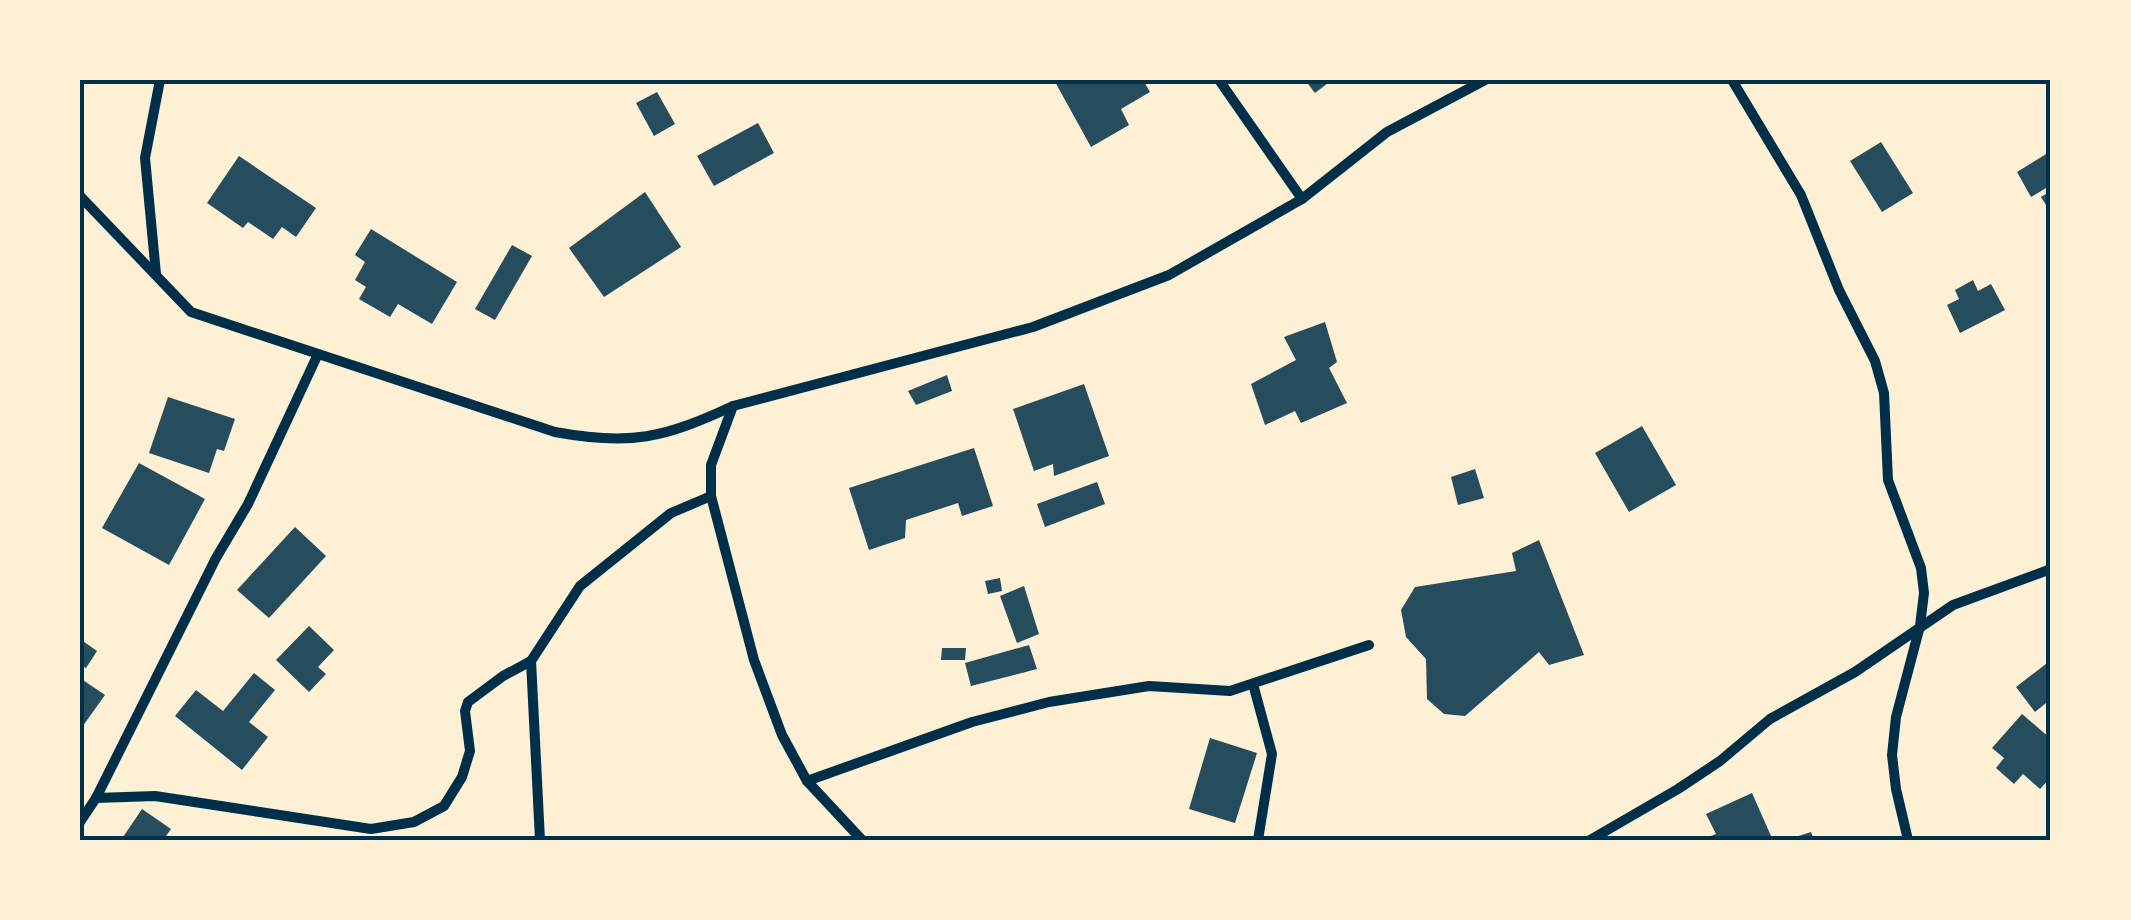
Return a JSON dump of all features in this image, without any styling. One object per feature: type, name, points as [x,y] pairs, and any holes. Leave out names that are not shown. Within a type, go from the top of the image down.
[{"type":"street","points":[[156,276],[144,158],[160,80]]},
{"type":"street","points":[[1219,80],[1302,199]]},
{"type":"street","points":[[80,196],[191,312],[555,432],[595,439],[646,439],[688,427],[733,406],[1033,327],[1169,275],[1302,199],[1387,132],[1485,80]]},
{"type":"street","points":[[1732,80],[1801,195],[1839,290],[1875,361],[1884,393],[1888,480],[1921,568],[1924,592],[1920,626],[1896,717],[1892,755],[1908,840]]},
{"type":"street","points":[[80,822],[96,798],[216,558],[248,504],[318,354]]},
{"type":"street","points":[[733,406],[711,465],[711,496],[754,660],[782,735],[807,781],[862,840]]},
{"type":"street","points":[[96,798],[155,796],[372,829],[414,822],[444,806],[462,777],[470,750],[464,711],[468,702],[530,661],[580,586],[671,513],[711,496]]},
{"type":"street","points":[[1590,840],[1678,790],[1770,719],[1855,672],[1953,605],[2051,569]]},
{"type":"street","points":[[807,781],[972,722],[1049,702],[1149,686],[1230,692],[1370,645]]},
{"type":"street","points":[[530,661],[540,840]]},
{"type":"street","points":[[1254,684],[1272,754],[1258,840]]},
{"type":"building","points":[[1054,80],[1143,80],[1150,92],[1121,109],[1129,125],[1091,147]]},
{"type":"building","points":[[1305,80],[1332,80],[1315,93]]},
{"type":"building","points":[[657,92],[675,124],[654,136],[636,103]]},
{"type":"building","points":[[758,123],[774,153],[714,186],[697,156]]},
{"type":"building","points":[[1881,142],[1913,193],[1882,212],[1850,161]]},
{"type":"building","points":[[2051,151],[2051,185],[2031,197],[2017,172]]},
{"type":"building","points":[[239,156],[316,208],[296,237],[282,227],[273,239],[248,222],[243,228],[207,203]]},
{"type":"building","points":[[2051,191],[2051,213],[2041,197]]},
{"type":"building","points":[[645,192],[681,247],[604,297],[569,248]]},
{"type":"building","points":[[371,229],[457,282],[432,324],[398,304],[390,317],[359,299],[366,287],[355,280],[365,262],[355,255]]},
{"type":"building","points":[[512,245],[532,256],[495,320],[475,309]]},
{"type":"building","points":[[1973,280],[1978,291],[1991,284],[2005,310],[1960,333],[1947,305],[1959,299],[1955,290]]},
{"type":"building","points":[[1325,322],[1337,362],[1329,368],[1347,403],[1301,423],[1295,411],[1265,425],[1251,384],[1296,360],[1284,337]]},
{"type":"building","points":[[947,375],[952,391],[916,405],[908,391]]},
{"type":"building","points":[[1084,384],[1109,456],[1054,476],[1053,464],[1034,471],[1013,409]]},
{"type":"building","points":[[168,397],[235,419],[224,451],[217,449],[209,473],[149,453]]},
{"type":"building","points":[[1642,426],[1676,485],[1629,512],[1595,453]]},
{"type":"building","points":[[974,448],[993,506],[962,516],[958,503],[906,520],[905,538],[869,550],[849,488]]},
{"type":"building","points":[[139,463],[205,499],[169,565],[102,528]]},
{"type":"building","points":[[1475,469],[1484,498],[1458,505],[1451,477]]},
{"type":"building","points":[[1097,482],[1105,504],[1045,527],[1037,504]]},
{"type":"building","points":[[295,527],[326,556],[269,618],[237,590]]},
{"type":"building","points":[[1539,540],[1584,655],[1549,665],[1539,652],[1465,716],[1444,714],[1427,699],[1426,659],[1406,637],[1401,610],[1415,587],[1516,571],[1512,553]]},
{"type":"building","points":[[1000,578],[1002,591],[988,594],[985,581]]},
{"type":"building","points":[[1024,586],[1039,634],[1017,643],[1000,596]]},
{"type":"building","points":[[309,626],[334,650],[318,667],[326,674],[309,692],[276,660]]},
{"type":"building","points":[[80,639],[97,651],[86,668],[80,665]]},
{"type":"building","points":[[1029,645],[1037,669],[971,686],[965,663]]},
{"type":"building","points":[[942,648],[966,648],[965,660],[941,660]]},
{"type":"building","points":[[2051,660],[2051,699],[2035,712],[2016,687]]},
{"type":"building","points":[[254,673],[275,690],[249,722],[268,737],[242,770],[175,716],[196,690],[223,711]]},
{"type":"building","points":[[80,678],[105,695],[80,730]]},
{"type":"building","points":[[2022,714],[2051,739],[2051,777],[2040,789],[2023,774],[2014,784],[1996,768],[2004,758],[1992,748]]},
{"type":"building","points":[[1210,738],[1257,753],[1235,823],[1189,809]]},
{"type":"building","points":[[1752,793],[1771,836],[1761,840],[1701,840],[1716,834],[1706,814]]},
{"type":"building","points":[[142,809],[171,829],[163,840],[121,840]]},
{"type":"building","points":[[1811,832],[1814,840],[1789,840],[1789,839]]}]
